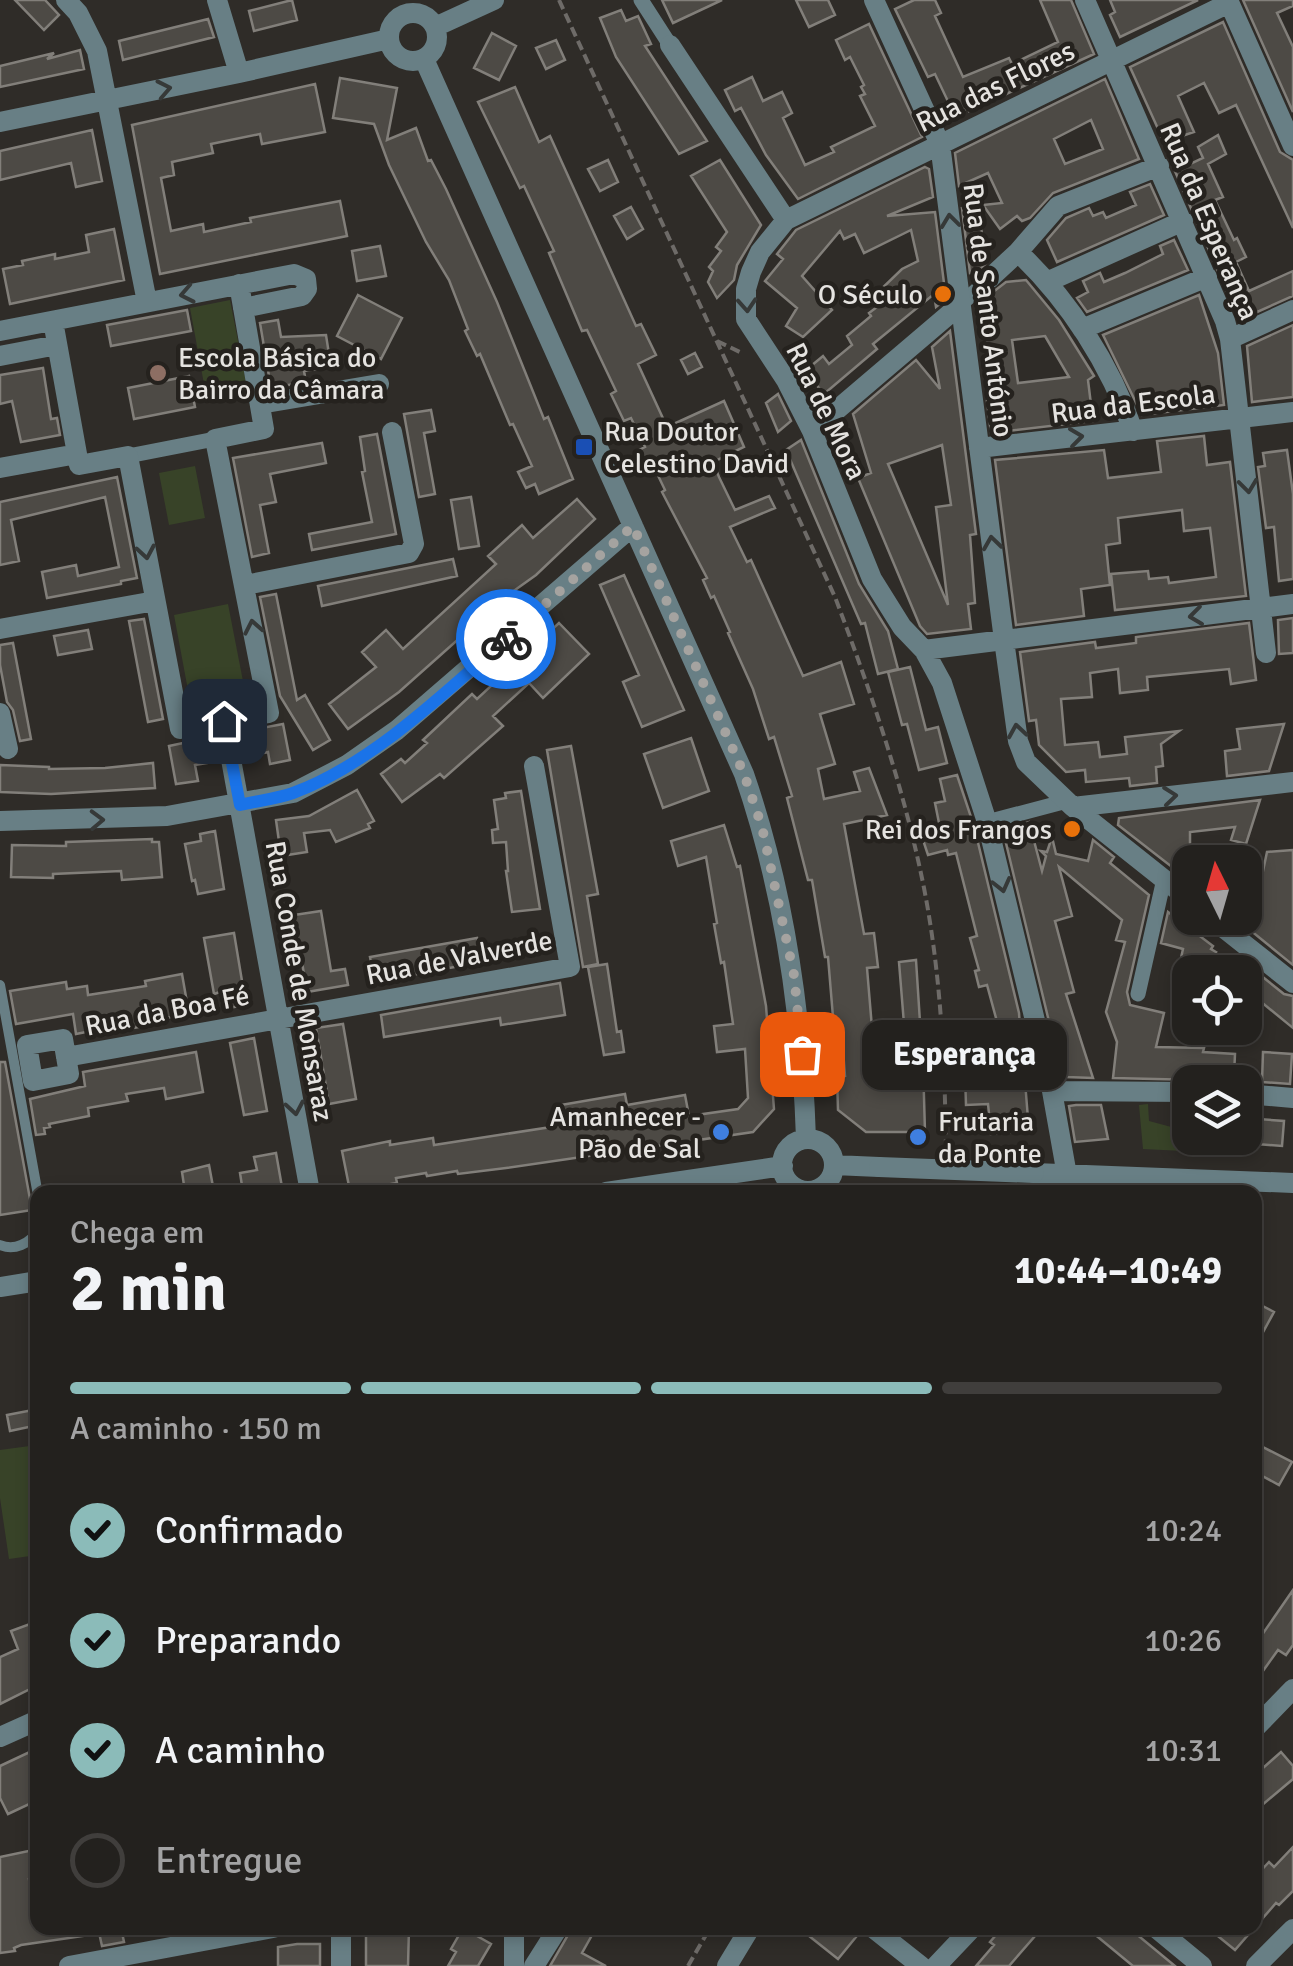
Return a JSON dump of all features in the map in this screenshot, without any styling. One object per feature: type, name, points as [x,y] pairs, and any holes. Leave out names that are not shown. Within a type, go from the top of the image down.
[{"type":"street","points":[[66,0],[78,13],[98,52],[147,302]]},
{"type":"street","points":[[217,0],[239,74]]},
{"type":"street","points":[[435,26],[494,0]]},
{"type":"street","points":[[641,0],[786,220]]},
{"type":"street","name":"Rua de Santo António","points":[[874,0],[940,144],[1020,751],[1026,762],[1070,804],[1172,886]]},
{"type":"street","name":"Rua da Esperança","points":[[1085,0],[1207,277],[1230,340],[1266,652]]},
{"type":"street","points":[[1228,1],[1293,146]]},
{"type":"street","name":"Rua das Flores","points":[[786,220],[1228,1]]},
{"type":"street","points":[[397,8],[421,14],[435,26],[436,45],[424,59],[405,60],[391,48],[390,29],[397,8]]},
{"type":"street","points":[[0,122],[239,74],[389,38]]},
{"type":"street","points":[[424,59],[744,774],[762,827],[794,975],[806,1139]]},
{"type":"street","points":[[812,431],[960,306],[1018,252],[1058,206],[1159,166]]},
{"type":"street","name":"Rua de Mora","points":[[786,220],[760,252],[751,272],[746,289],[746,319],[786,380],[812,431],[872,578],[902,627],[924,650],[942,683],[987,822],[1052,1091],[1069,1184]]},
{"type":"street","points":[[1049,281],[1183,221]]},
{"type":"street","points":[[1018,252],[1049,281],[1082,329],[1124,404],[1133,430]]},
{"type":"street","points":[[0,331],[294,274],[303,276],[307,284],[302,296],[243,308]]},
{"type":"street","points":[[1082,329],[1207,277]]},
{"type":"street","points":[[53,320],[79,465],[128,456],[264,429],[239,284]]},
{"type":"street","points":[[1230,340],[1293,310]]},
{"type":"street","points":[[0,356],[57,345]]},
{"type":"street","points":[[260,404],[379,384]]},
{"type":"street","name":"Rua da Escola","points":[[979,448],[1293,412]]},
{"type":"street","points":[[244,585],[409,553],[414,544],[392,432]]},
{"type":"street","points":[[128,456],[180,730],[270,713],[216,438]]},
{"type":"street","points":[[0,468],[77,454]]},
{"type":"street","points":[[0,821],[168,816],[293,793],[347,765],[398,730],[633,526]]},
{"type":"street","points":[[0,629],[155,601]]},
{"type":"street","points":[[924,650],[1293,604]]},
{"type":"street","points":[[0,713],[8,750]]},
{"type":"street","name":"Rua Conde de Monsaraz","points":[[224,721],[309,1185]]},
{"type":"street","name":"Rua de Valverde","points":[[279,1018],[570,966],[534,766]]},
{"type":"street","points":[[987,822],[1070,804],[1293,782]]},
{"type":"street","points":[[1138,994],[1164,880]]},
{"type":"street","points":[[1232,935],[1293,984]]},
{"type":"street","name":"Rua da Boa Fé","points":[[66,1057],[279,1018]]},
{"type":"street","points":[[1052,1091],[1172,1092]]},
{"type":"street","points":[[1262,1095],[1293,1098]]},
{"type":"street","points":[[793,1185],[782,1166],[792,1145],[806,1139],[826,1146],[834,1165],[828,1182],[823,1185]]},
{"type":"street","points":[[834,1165],[1034,1173],[1069,1184],[1293,1183]]},
{"type":"street","points":[[653,1185],[782,1166]]},
{"type":"street","points":[[0,1287],[30,1282]]},
{"type":"street","points":[[1262,1721],[1293,1689]]},
{"type":"street","points":[[0,1737],[30,1724]]},
{"type":"street","points":[[1256,1966],[1293,1929]]},
{"type":"street","points":[[69,1966],[196,1935]]},
{"type":"street","points":[[342,1935],[342,1966]]},
{"type":"street","points":[[514,1935],[514,1966]]},
{"type":"street","points":[[534,1966],[554,1935]]},
{"type":"street","points":[[727,1966],[746,1935]]},
{"type":"street","points":[[888,1935],[921,1966]]},
{"type":"street","points":[[936,1966],[965,1935]]},
{"type":"street","points":[[1164,1935],[1202,1966]]},
{"type":"lane","points":[[0,985],[36,1185]]},
{"type":"lane","points":[[0,1245],[22,1246],[30,1238]]},
{"type":"path","points":[[559,0],[812,544],[872,694],[899,781],[924,890],[943,1024],[946,1148]]},
{"type":"path","points":[[688,1966],[706,1935]]},
{"type":"green space","points":[[230,300],[247,387],[206,395],[190,308]]},
{"type":"green space","points":[[195,466],[205,518],[169,525],[159,473]]},
{"type":"green space","points":[[228,604],[248,707],[193,717],[174,615]]},
{"type":"green space","points":[[1148,1104],[1149,1121],[1172,1127],[1172,1150],[1143,1149],[1139,1105]]},
{"type":"green space","points":[[30,1446],[30,1556],[9,1559],[0,1498],[0,1450]]},
{"type":"building","points":[[15,0],[45,0],[59,15],[44,30]]},
{"type":"building","points":[[292,0],[297,20],[254,31],[249,11]]},
{"type":"building","points":[[662,0],[722,0],[673,23]]},
{"type":"building","points":[[796,0],[828,0],[835,15],[809,27]]},
{"type":"building","points":[[914,0],[935,0],[941,13],[935,16],[963,77],[1009,58],[1012,64],[1058,42],[1040,0],[1071,0],[1094,54],[969,111],[968,108],[954,114],[935,74],[928,77],[895,9]]},
{"type":"building","points":[[1110,0],[1198,0],[1120,37],[1110,15],[1115,12]]},
{"type":"building","points":[[1243,0],[1293,0],[1293,6],[1277,13],[1293,47],[1293,112]]},
{"type":"building","points":[[621,10],[626,21],[638,16],[651,44],[645,46],[707,141],[679,154],[616,57],[600,18]]},
{"type":"building","points":[[208,19],[214,37],[123,60],[119,41]]},
{"type":"building","points":[[1223,22],[1280,152],[1293,160],[1293,228],[1236,105],[1219,113],[1204,83],[1178,96],[1194,132],[1164,142],[1130,67]]},
{"type":"building","points":[[869,24],[922,137],[798,199],[766,155],[741,108],[735,111],[725,90],[752,77],[763,101],[782,92],[792,113],[783,118],[805,165],[834,152],[831,147],[875,126],[860,96],[865,94],[861,87],[864,85],[836,40]]},
{"type":"building","points":[[492,33],[516,46],[499,80],[474,68]]},
{"type":"building","points":[[556,40],[565,60],[546,69],[536,48]]},
{"type":"building","points":[[80,50],[84,69],[0,87],[0,66]]},
{"type":"building","points":[[340,78],[397,88],[387,140],[416,128],[573,479],[539,494],[535,484],[526,488],[518,472],[532,466],[480,354],[477,356],[465,331],[468,329],[449,280],[426,242],[374,124],[333,118]]},
{"type":"building","points":[[1105,79],[1139,159],[1053,193],[1030,218],[1022,221],[1017,216],[1000,229],[983,205],[1002,203],[988,173],[959,186],[955,153]],"holes":[[[1091,120],[1103,149],[1065,164],[1054,139]]]},
{"type":"building","points":[[315,84],[325,132],[262,144],[260,134],[211,144],[213,153],[172,162],[174,175],[161,178],[171,231],[203,224],[204,232],[251,222],[250,218],[340,201],[347,236],[160,274],[132,125]]},
{"type":"building","points":[[515,87],[539,142],[550,136],[636,326],[641,324],[656,355],[638,364],[667,427],[724,401],[744,447],[713,462],[719,477],[735,510],[769,496],[775,508],[730,527],[747,562],[751,560],[803,676],[841,662],[854,704],[820,714],[835,764],[818,769],[824,799],[860,791],[854,772],[869,768],[887,815],[844,824],[864,934],[874,933],[878,967],[867,968],[872,1028],[892,1026],[896,1065],[923,1063],[925,1132],[866,1132],[838,1110],[837,1077],[845,1076],[843,1050],[835,1041],[828,957],[812,880],[808,880],[787,798],[792,796],[774,737],[769,739],[730,632],[703,580],[707,578],[662,492],[665,490],[652,463],[647,465],[639,450],[645,447],[631,418],[624,421],[611,394],[616,391],[587,330],[582,331],[549,253],[554,251],[478,102]]},
{"type":"building","points":[[92,130],[102,181],[76,187],[71,163],[0,180],[0,151]]},
{"type":"building","points":[[1218,135],[1226,154],[1208,164],[1223,197],[1215,200],[1246,257],[1236,262],[1249,291],[1293,271],[1293,296],[1239,320],[1175,171],[1203,158],[1198,147]]},
{"type":"building","points":[[608,160],[618,182],[600,191],[588,169]]},
{"type":"building","points":[[720,160],[761,225],[737,265],[734,280],[717,298],[708,282],[713,271],[709,267],[721,251],[716,247],[727,232],[691,176]]},
{"type":"building","points":[[925,167],[929,169],[933,197],[887,216],[935,212],[946,299],[936,307],[934,294],[873,344],[877,349],[824,394],[805,371],[823,356],[829,364],[852,345],[847,336],[877,307],[871,299],[902,269],[918,261],[911,230],[864,253],[855,234],[844,239],[840,231],[802,276],[832,310],[803,337],[786,326],[797,308],[765,281],[783,259],[777,254],[796,230]]},
{"type":"building","points":[[1150,184],[1164,215],[1057,262],[1047,240],[1066,218],[1089,208],[1093,216],[1103,212],[1106,218],[1136,205],[1130,192]]},
{"type":"building","points":[[978,206],[986,263],[978,272],[970,273],[962,208]]},
{"type":"building","points":[[631,207],[643,229],[627,239],[614,216]]},
{"type":"building","points":[[114,229],[124,280],[10,304],[3,269],[55,254],[55,259],[89,252],[86,235]]},
{"type":"building","points":[[1174,240],[1188,270],[1087,312],[1077,298],[1088,292],[1083,281],[1100,273],[1104,282],[1125,273],[1163,254],[1160,246]]},
{"type":"building","points":[[380,246],[386,276],[357,281],[352,251]]},
{"type":"building","points":[[1026,280],[1059,320],[1094,376],[1088,380],[1093,421],[991,433],[987,401],[995,400],[982,304],[1006,282]],"holes":[[[1045,336],[1069,377],[1018,383],[1012,340]]]},
{"type":"building","points":[[358,295],[402,318],[381,359],[337,336]]},
{"type":"building","points":[[1199,295],[1218,353],[1224,405],[1142,415],[1103,335]]},
{"type":"building","points":[[187,310],[191,331],[111,346],[107,325]]},
{"type":"building","points":[[278,320],[281,337],[326,335],[331,367],[304,371],[306,382],[271,388],[260,323]]},
{"type":"building","points":[[1293,325],[1293,397],[1252,402],[1247,346]]},
{"type":"building","points":[[950,331],[976,534],[970,535],[975,603],[968,604],[971,629],[927,634],[920,626],[858,478],[871,473],[853,414],[916,360],[940,389],[932,347]],"holes":[[[942,445],[951,505],[936,507],[948,605],[888,464]]]},
{"type":"building","points":[[695,353],[702,367],[688,374],[681,360]]},
{"type":"building","points":[[43,368],[51,419],[57,418],[60,435],[21,442],[12,401],[0,404],[0,375]]},
{"type":"building","points":[[189,376],[195,407],[134,419],[128,388]]},
{"type":"building","points":[[778,394],[791,421],[778,432],[766,403]]},
{"type":"building","points":[[431,410],[435,431],[424,433],[435,494],[419,497],[404,414]]},
{"type":"building","points":[[377,434],[396,534],[312,550],[309,534],[372,522],[360,437]]},
{"type":"building","points":[[1204,436],[1207,465],[1230,462],[1246,596],[1115,610],[1111,574],[1148,571],[1149,579],[1168,577],[1169,583],[1216,577],[1210,528],[1184,531],[1182,510],[1118,518],[1120,543],[1106,545],[1110,585],[1081,589],[1084,616],[1016,625],[995,460],[1104,450],[1108,478],[1161,472],[1157,441]]},
{"type":"building","points":[[801,440],[859,584],[888,631],[898,669],[878,674],[865,623],[861,624],[786,450]]},
{"type":"building","points":[[322,443],[326,463],[270,474],[276,502],[260,505],[269,553],[252,557],[233,458]]},
{"type":"building","points":[[1287,450],[1293,494],[1293,579],[1279,581],[1274,527],[1266,528],[1258,467],[1265,466],[1263,453]]},
{"type":"building","points":[[117,477],[137,578],[47,598],[42,572],[76,565],[78,576],[119,567],[105,497],[11,520],[19,561],[0,565],[0,502]]},
{"type":"building","points":[[471,497],[479,546],[459,549],[451,500]]},
{"type":"building","points":[[577,499],[595,519],[399,692],[348,729],[329,704],[376,667],[362,652],[386,630],[403,649],[496,564],[488,556],[522,525],[533,538]]},
{"type":"building","points":[[453,559],[457,576],[322,606],[318,586]]},
{"type":"building","points":[[624,575],[684,710],[642,727],[623,682],[639,675],[600,585]]},
{"type":"building","points":[[276,594],[297,700],[305,695],[330,740],[313,750],[280,696],[260,597]]},
{"type":"building","points":[[1293,618],[1293,653],[1279,654],[1278,620]]},
{"type":"building","points":[[144,619],[163,719],[148,722],[129,621]]},
{"type":"building","points":[[559,623],[589,654],[543,698],[529,683],[493,716],[503,726],[444,778],[440,774],[402,802],[381,774],[401,759],[405,763],[427,743],[423,740],[472,694],[477,699]]},
{"type":"building","points":[[1249,623],[1256,680],[1231,684],[1229,669],[1147,677],[1148,690],[1120,693],[1118,669],[1090,673],[1092,697],[1061,699],[1065,745],[1098,742],[1100,757],[1127,754],[1125,737],[1179,731],[1161,744],[1163,766],[1156,767],[1157,783],[1130,786],[1129,778],[1086,782],[1085,770],[1066,772],[1039,745],[1036,720],[1029,721],[1020,652],[1095,642],[1096,648],[1136,643],[1136,637]]},
{"type":"building","points":[[88,630],[92,649],[58,655],[54,636]]},
{"type":"building","points":[[13,643],[31,739],[20,741],[0,665],[0,645]]},
{"type":"building","points":[[910,667],[926,730],[938,727],[947,763],[919,770],[888,672]]},
{"type":"building","points":[[283,724],[290,760],[270,764],[268,752],[255,755],[251,730]]},
{"type":"building","points":[[1284,724],[1269,771],[1227,776],[1225,751],[1240,749],[1237,729]]},
{"type":"building","points":[[691,738],[709,791],[663,808],[644,754]]},
{"type":"building","points":[[202,739],[207,763],[195,765],[198,781],[176,784],[169,746]]},
{"type":"building","points":[[571,746],[598,894],[587,896],[598,964],[583,967],[547,750]]},
{"type":"building","points":[[153,763],[155,788],[51,794],[0,792],[0,765],[49,769]]},
{"type":"building","points":[[957,775],[974,826],[1019,1013],[1021,1041],[964,1057],[963,1030],[999,1029],[987,985],[979,987],[975,971],[979,970],[970,938],[977,936],[956,853],[948,855],[947,850],[928,855],[922,837],[941,833],[935,803],[945,801],[940,779]]},
{"type":"building","points":[[357,790],[374,821],[368,824],[370,828],[336,842],[330,830],[304,833],[307,852],[281,856],[276,820],[309,816]]},
{"type":"building","points":[[521,791],[540,909],[512,912],[506,842],[493,843],[492,830],[498,829],[494,800],[506,798],[505,793]]},
{"type":"building","points":[[1260,800],[1246,844],[1231,840],[1235,827],[1190,832],[1190,845],[1172,845],[1172,867],[1118,825],[1119,818]]},
{"type":"building","points":[[1029,822],[1042,871],[1046,856],[1041,851],[1047,852],[1052,837],[1056,854],[1088,861],[1093,840],[1114,857],[1110,863],[1149,895],[1127,992],[1130,1005],[1164,1013],[1156,1047],[1204,1048],[1203,1052],[1235,1054],[1234,1065],[1172,1065],[1172,1079],[1113,1078],[1117,1042],[1106,1012],[1125,942],[1116,940],[1122,920],[1059,867],[1072,916],[1055,921],[1074,992],[1066,994],[1093,1078],[1066,1077],[1067,1061],[1059,1063],[1004,835],[1008,834],[1006,829]]},
{"type":"building","points":[[724,825],[737,867],[740,866],[766,1006],[774,1109],[753,1132],[506,1168],[427,1176],[426,1173],[396,1178],[397,1183],[385,1185],[349,1185],[342,1151],[390,1141],[390,1145],[433,1138],[434,1145],[551,1127],[558,1124],[555,1106],[625,1094],[627,1105],[685,1095],[689,1116],[738,1109],[748,1098],[745,1049],[717,1052],[714,1026],[733,1024],[706,857],[678,866],[671,841]]},
{"type":"building","points":[[215,831],[224,889],[198,894],[185,844],[201,841],[200,834]]},
{"type":"building","points":[[66,842],[159,842],[162,877],[122,880],[121,871],[53,874],[53,878],[11,877],[12,845],[66,846]]},
{"type":"building","points":[[1293,850],[1293,965],[1256,935],[1262,935],[1262,876],[1267,852]]},
{"type":"building","points":[[321,911],[331,971],[345,969],[348,985],[307,992],[294,915]]},
{"type":"building","points":[[1168,912],[1172,915],[1172,935],[1198,935],[1216,952],[1182,955],[1183,949],[1161,943]]},
{"type":"building","points":[[234,933],[246,1005],[228,1008],[227,1002],[222,1003],[220,992],[214,994],[204,938]]},
{"type":"building","points":[[477,938],[481,962],[375,982],[370,957]]},
{"type":"building","points":[[916,960],[920,1022],[904,1024],[899,962]]},
{"type":"building","points":[[607,964],[617,1032],[621,1031],[624,1052],[604,1055],[588,967]]},
{"type":"building","points":[[182,974],[189,1014],[166,1018],[166,1022],[101,1034],[101,1029],[76,1034],[73,1014],[16,1024],[10,991],[66,982],[67,989],[87,986],[88,995],[146,986],[145,981]]},
{"type":"building","points":[[1262,976],[1284,994],[1293,996],[1293,1028],[1262,1003]]},
{"type":"building","points":[[560,983],[565,1015],[501,1025],[500,1018],[384,1037],[381,1015]]},
{"type":"building","points":[[343,1024],[356,1099],[329,1104],[316,1028]]},
{"type":"building","points":[[254,1038],[267,1111],[244,1115],[230,1043]]},
{"type":"building","points":[[196,1052],[203,1092],[166,1099],[164,1088],[126,1094],[128,1101],[88,1108],[89,1116],[49,1124],[44,1128],[45,1134],[36,1135],[30,1099],[85,1086],[83,1072]]},
{"type":"building","points":[[1263,1052],[1292,1054],[1290,1084],[1262,1082]]},
{"type":"building","points":[[0,1062],[5,1062],[30,1210],[0,1215]]},
{"type":"building","points":[[1024,1069],[1029,1131],[991,1134],[988,1104],[966,1105],[965,1074]]},
{"type":"building","points":[[1101,1105],[1108,1139],[1075,1142],[1069,1106]]},
{"type":"building","points":[[1262,1119],[1284,1121],[1282,1146],[1262,1144]]},
{"type":"building","points":[[276,1153],[282,1185],[242,1185],[240,1173],[257,1170],[254,1157]]},
{"type":"building","points":[[209,1165],[213,1185],[184,1185],[182,1172]]},
{"type":"building","points":[[1262,1306],[1274,1312],[1262,1334]]},
{"type":"building","points":[[30,1411],[30,1427],[10,1431],[7,1415]]},
{"type":"building","points":[[1262,1447],[1292,1462],[1279,1485],[1262,1476]]},
{"type":"building","points":[[1293,1590],[1293,1645],[1286,1655],[1278,1650],[1262,1672],[1262,1635]]},
{"type":"building","points":[[30,1624],[30,1689],[0,1704],[0,1657],[18,1649],[11,1631]]},
{"type":"building","points":[[30,1752],[30,1804],[8,1814],[0,1798],[0,1766]]},
{"type":"building","points":[[1281,1752],[1293,1766],[1293,1779],[1262,1805],[1262,1769]]},
{"type":"building","points":[[1293,1847],[1293,1891],[1262,1919],[1262,1870],[1269,1862],[1274,1867]]},
{"type":"building","points":[[30,1851],[30,1935],[83,1936],[21,1945],[15,1951],[0,1953],[0,1857]]},
{"type":"building","points":[[100,1935],[122,1935],[124,1942],[102,1946]]},
{"type":"building","points":[[366,1935],[409,1935],[408,1966],[366,1966]]},
{"type":"building","points":[[459,1935],[475,1935],[491,1944],[478,1966],[448,1966],[456,1952],[451,1949]]},
{"type":"building","points":[[568,1935],[592,1935],[582,1953],[606,1966],[550,1966]]},
{"type":"building","points":[[808,1935],[856,1937],[838,1959]]},
{"type":"building","points":[[996,1935],[1036,1935],[1009,1966],[976,1966],[994,1945],[990,1942]]},
{"type":"building","points":[[1095,1935],[1137,1935],[1175,1966],[1133,1966]]},
{"type":"building","points":[[1217,1935],[1248,1935],[1235,1950]]},
{"type":"building","points":[[320,1944],[320,1966],[278,1966],[278,1947]]},
{"type":"way so far","points":[[506,639],[633,526],[744,774],[762,827],[794,975],[802,1054]]},
{"type":"place","name":"O Século","points":[[943,294]]},
{"type":"place","name":"Escola Básica do Bairro da Câmara","points":[[158,373]]},
{"type":"place","name":"Rua Doutor Celestino David","points":[[584,447]]},
{"type":"place","name":"Rei dos Frangos","points":[[1072,829]]},
{"type":"place","name":"Esperança","points":[[802,1054]]},
{"type":"place","name":"Amanhecer - Pão de Sal","points":[[721,1132]]},
{"type":"place","name":"Frutaria da Ponte","points":[[918,1137]]},
{"type":"route","points":[[224,721],[240,805],[293,793],[347,765],[398,730],[506,639]]}]
